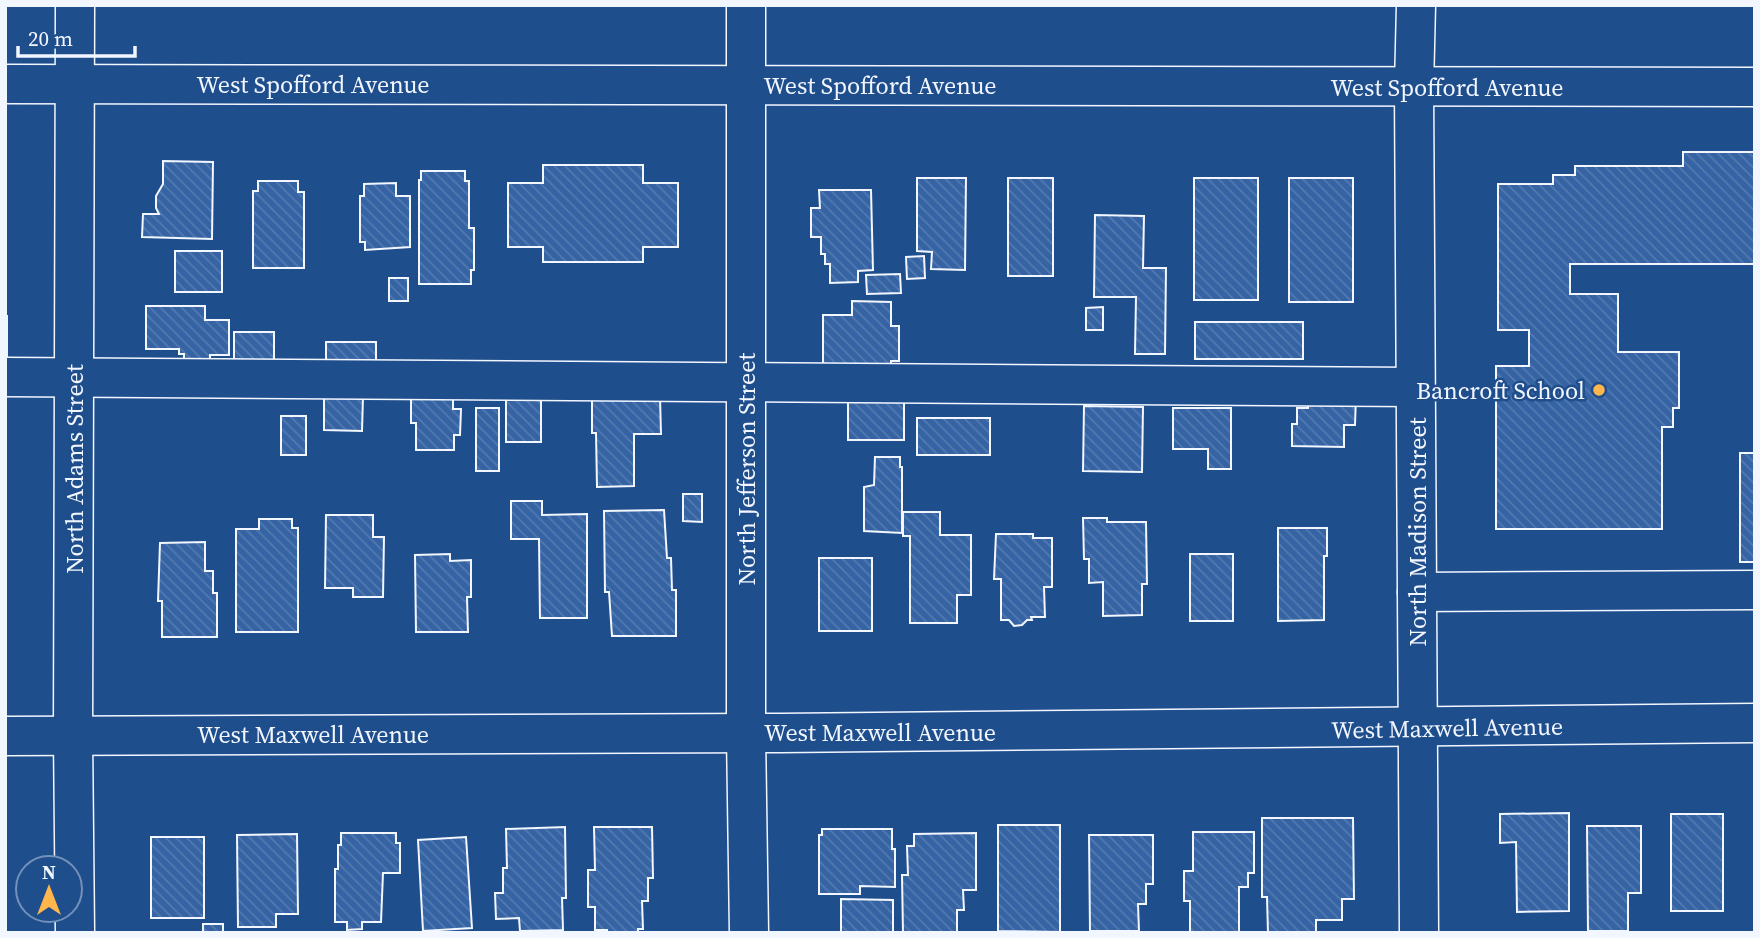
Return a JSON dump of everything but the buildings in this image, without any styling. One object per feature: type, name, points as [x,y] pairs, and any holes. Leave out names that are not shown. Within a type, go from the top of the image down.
[{"type":"street","name":"North Adams Street","points":[[75,5],[75,933]]},
{"type":"street","name":"North Jefferson Street","points":[[746,5],[746,733],[749,933]]},
{"type":"street","name":"North Madison Street","points":[[1416,5],[1414,88],[1419,933]]},
{"type":"street","name":"West Spofford Avenue","points":[[5,84],[1755,88]]},
{"type":"street","points":[[5,377],[1415,387]]},
{"type":"street","points":[[1417,592],[1755,590]]},
{"type":"street","name":"West Maxwell Avenue","points":[[5,736],[1418,729],[1755,723]]},
{"type":"place","name":"Bancroft School","points":[[1599,390]]}]
